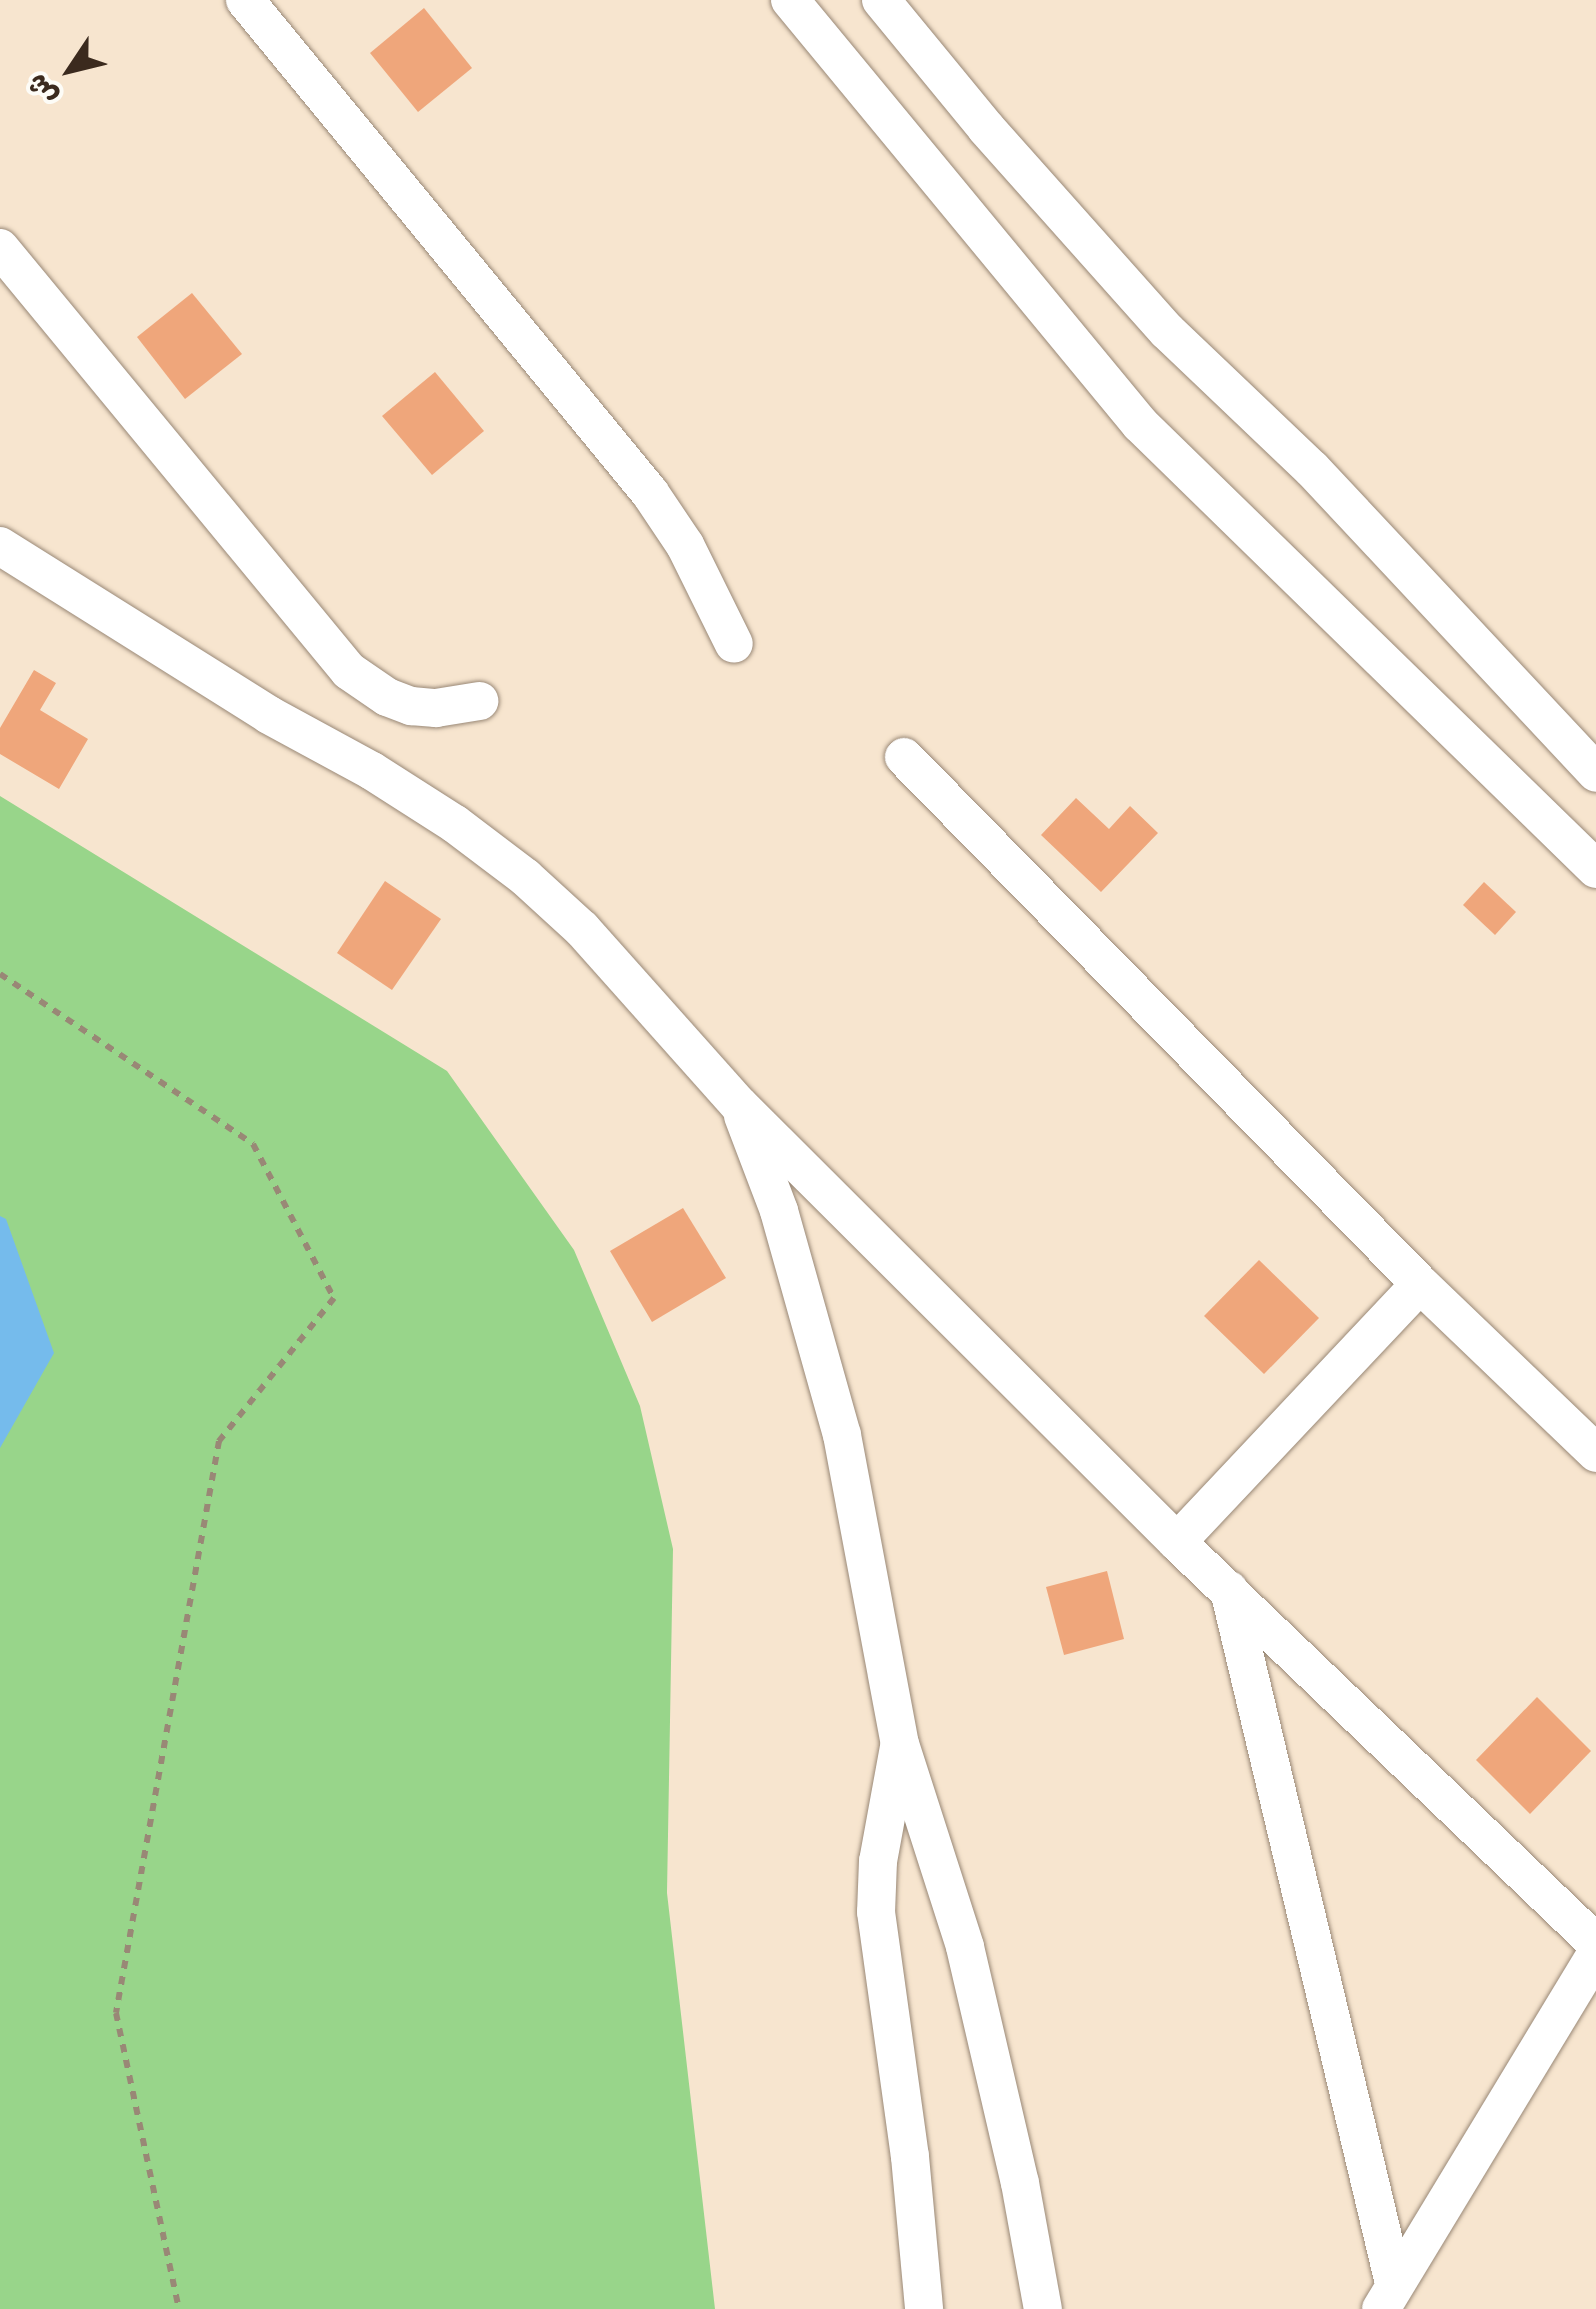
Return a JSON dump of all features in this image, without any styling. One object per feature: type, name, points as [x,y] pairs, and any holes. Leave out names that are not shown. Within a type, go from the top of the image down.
[{"type":"street","points":[[245,0],[650,493],[685,545],[734,644]]},
{"type":"street","points":[[790,0],[1140,424],[1596,869]]},
{"type":"street","points":[[880,0],[986,128],[1166,332],[1312,469],[1596,772]]},
{"type":"street","points":[[0,248],[348,672],[386,697],[411,706],[436,708],[479,701]]},
{"type":"street","points":[[0,546],[269,715],[372,770],[512,866],[582,929],[739,1104],[1177,1542],[1596,1944]]},
{"type":"street","points":[[904,757],[1420,1284],[1596,1453]]},
{"type":"street","points":[[739,1104],[778,1211],[842,1435],[900,1744],[966,1947],[1016,2165],[1043,2309]]},
{"type":"street","points":[[1177,1542],[1420,1284]]},
{"type":"street","points":[[1228,1589],[1388,2296]]},
{"type":"street","points":[[900,1744],[878,1860],[876,1912],[910,2156],[924,2309]]},
{"type":"street","points":[[1388,2296],[1596,1954]]},
{"type":"path","points":[[0,974],[253,1144],[334,1298],[219,1441],[116,2014],[179,2309]]},
{"type":"green space","points":[[0,796],[447,1071],[574,1250],[640,1406],[673,1549],[667,1893],[715,2309],[0,2309]]},
{"type":"water","points":[[0,1216],[6,1219],[54,1353],[0,1448]]},
{"type":"building","points":[[424,8],[472,68],[418,112],[370,53]]},
{"type":"building","points":[[192,293],[242,354],[185,399],[137,337]]},
{"type":"building","points":[[435,372],[484,431],[432,475],[382,416]]},
{"type":"building","points":[[34,670],[56,683],[40,710],[88,739],[59,789],[0,754],[0,728]]},
{"type":"building","points":[[1076,798],[1109,829],[1130,806],[1158,833],[1101,892],[1041,835]]},
{"type":"building","points":[[385,881],[441,919],[392,990],[337,953]]},
{"type":"building","points":[[1484,882],[1516,912],[1495,935],[1463,905]]},
{"type":"building","points":[[683,1208],[726,1278],[652,1322],[610,1251]]},
{"type":"building","points":[[1259,1260],[1319,1318],[1264,1374],[1204,1316]]},
{"type":"building","points":[[1107,1571],[1124,1639],[1064,1655],[1046,1587]]},
{"type":"building","points":[[1537,1697],[1591,1751],[1530,1814],[1476,1760]]}]
